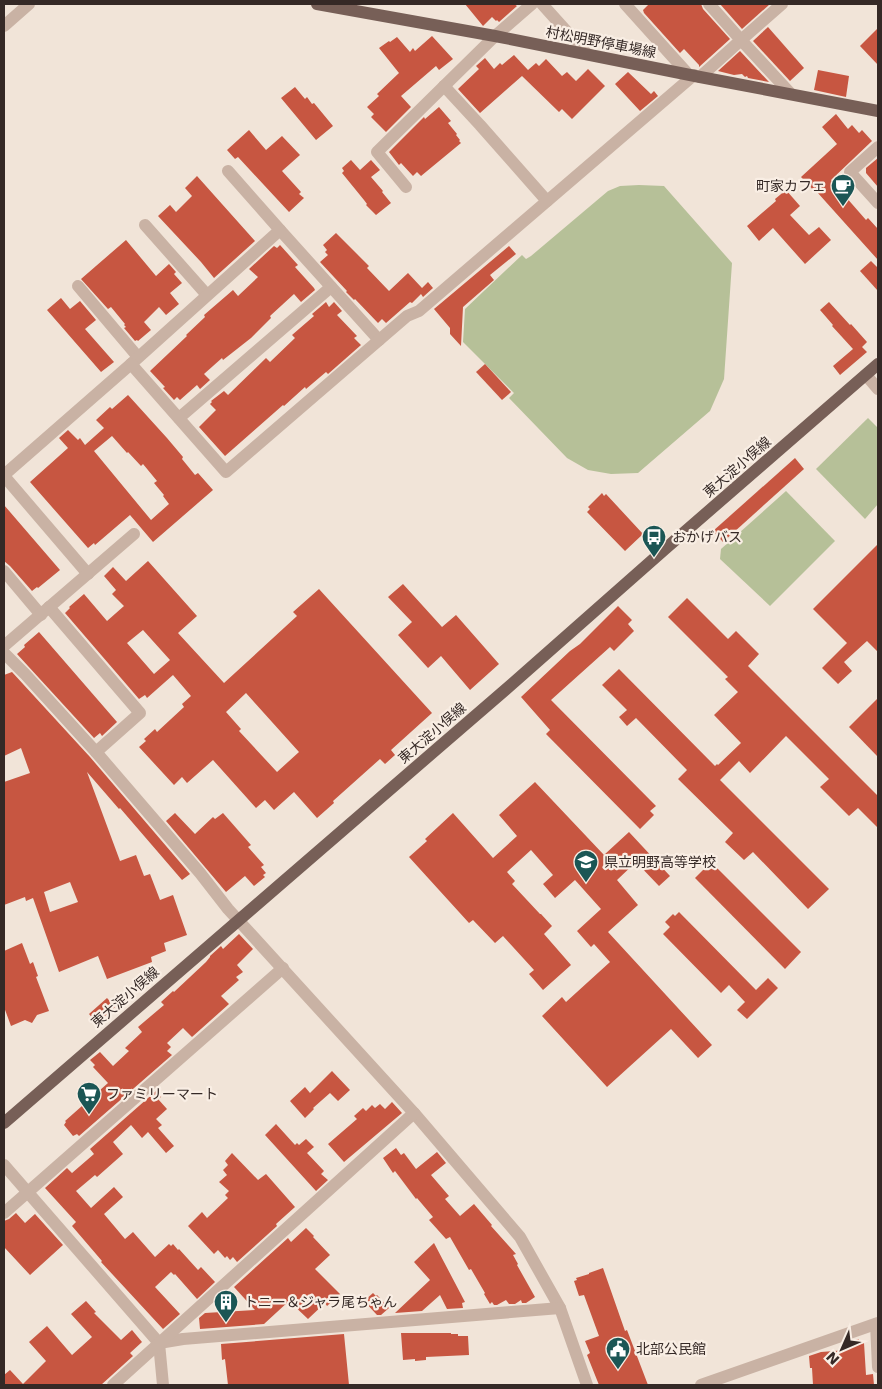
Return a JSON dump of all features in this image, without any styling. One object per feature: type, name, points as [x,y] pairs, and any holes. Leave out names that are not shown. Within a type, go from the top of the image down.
[{"type":"main road","name":"村松明野停車場線","points":[[317,4],[495,36],[878,111]]},
{"type":"main road","name":"東大淀小俣線","points":[[4,1123],[512,684],[665,548],[878,364]]},
{"type":"street","points":[[4,26],[29,4]]},
{"type":"street","points":[[406,187],[377,152],[495,36],[532,4]]},
{"type":"street","points":[[542,4],[587,54]]},
{"type":"street","points":[[625,4],[694,76]]},
{"type":"street","points":[[709,4],[791,94]]},
{"type":"street","points":[[78,286],[179,418],[226,472],[407,316],[419,311],[694,76],[741,40],[782,4]]},
{"type":"street","points":[[444,86],[547,201]]},
{"type":"street","points":[[878,147],[850,172],[878,203]]},
{"type":"street","points":[[228,170],[379,340]]},
{"type":"street","points":[[145,224],[207,295]]},
{"type":"street","points":[[88,574],[4,475],[280,230]]},
{"type":"street","points":[[179,418],[331,287]]},
{"type":"street","points":[[866,375],[878,389]]},
{"type":"street","points":[[4,646],[134,534]]},
{"type":"street","points":[[4,571],[45,611],[140,714],[96,752]]},
{"type":"street","points":[[4,653],[96,752],[200,873],[228,909],[414,1113],[520,1238],[560,1308],[587,1385]]},
{"type":"street","points":[[4,1213],[283,968]]},
{"type":"street","points":[[113,1385],[414,1113]]},
{"type":"street","points":[[4,1165],[159,1343],[163,1385]]},
{"type":"street","points":[[159,1343],[183,1339],[560,1308]]},
{"type":"street","points":[[701,1385],[877,1323],[878,1367]]},
{"type":"green space","points":[[620,186],[664,186],[732,263],[724,379],[710,411],[638,473],[611,474],[588,470],[567,458],[509,398],[514,393],[463,342],[465,309],[522,255],[526,259],[531,256],[608,191]]},
{"type":"green space","points":[[868,418],[878,428],[878,504],[865,519],[816,469]]},
{"type":"green space","points":[[786,491],[835,541],[770,606],[720,559],[721,549]]},
{"type":"building","points":[[465,4],[514,4],[517,6],[499,22],[492,17],[483,26]]},
{"type":"building","points":[[649,4],[701,4],[703,9],[730,39],[699,67],[684,49],[680,53],[644,13],[643,10]]},
{"type":"building","points":[[720,4],[770,4],[742,29]]},
{"type":"building","points":[[768,27],[804,68],[790,81],[753,41]]},
{"type":"building","points":[[878,28],[878,65],[860,46]]},
{"type":"building","points":[[432,36],[453,59],[439,70],[436,66],[401,96],[411,107],[386,132],[371,117],[374,114],[367,107],[379,96],[377,94],[399,73],[379,48],[397,37],[410,52],[413,48],[415,51]]},
{"type":"building","points":[[740,51],[769,82],[748,78],[742,74],[734,75],[718,71]]},
{"type":"building","points":[[514,55],[528,70],[536,63],[539,66],[546,59],[562,76],[567,72],[576,81],[588,69],[605,86],[572,119],[562,109],[559,112],[522,76],[480,113],[458,89],[479,69],[476,66],[485,58],[494,69]]},
{"type":"building","points":[[818,70],[849,76],[846,97],[814,90]]},
{"type":"building","points":[[628,72],[651,94],[654,91],[658,96],[640,111],[615,84]]},
{"type":"building","points":[[295,87],[305,99],[307,97],[312,104],[314,103],[333,126],[316,140],[281,98]]},
{"type":"building","points":[[439,107],[451,121],[448,123],[457,134],[461,143],[421,176],[417,172],[413,176],[401,163],[399,165],[389,152],[424,117],[425,119]]},
{"type":"building","points":[[836,114],[848,129],[852,125],[859,133],[862,130],[872,141],[831,180],[866,220],[868,218],[878,229],[878,260],[817,192],[801,177],[837,144],[822,127]]},
{"type":"building","points":[[249,130],[266,150],[282,136],[300,155],[282,171],[304,198],[289,212],[238,157],[235,159],[227,150]]},
{"type":"building","points":[[878,158],[878,187],[866,173],[866,168]]},
{"type":"building","points":[[351,160],[360,170],[371,160],[380,170],[371,177],[391,203],[376,215],[342,173],[344,171],[342,168]]},
{"type":"building","points":[[197,176],[255,241],[214,278],[158,216],[170,205],[176,212],[192,196],[185,188]]},
{"type":"building","points":[[786,190],[800,206],[790,215],[809,235],[819,227],[831,240],[805,264],[773,228],[759,241],[747,226]]},
{"type":"building","points":[[336,233],[369,266],[367,268],[389,291],[408,273],[422,288],[428,282],[433,288],[423,297],[421,294],[412,303],[410,302],[386,323],[382,319],[378,323],[346,292],[320,262],[328,255],[323,245]]},
{"type":"building","points":[[126,240],[156,276],[169,264],[176,272],[174,274],[182,283],[170,293],[179,304],[166,315],[159,307],[144,322],[151,330],[138,341],[135,341],[124,328],[126,327],[125,324],[111,307],[108,309],[81,279]]},
{"type":"building","points":[[280,245],[298,265],[295,267],[315,290],[301,302],[294,294],[270,316],[271,318],[251,338],[223,360],[222,358],[204,374],[210,380],[200,389],[197,385],[180,400],[177,397],[174,400],[150,371],[187,336],[205,317],[204,315],[233,290],[238,296],[258,277],[249,269],[274,246],[277,248]]},
{"type":"building","points":[[509,246],[516,254],[490,275],[494,280],[463,307],[461,346],[450,334],[450,328],[434,309]]},
{"type":"building","points":[[871,261],[878,268],[878,291],[860,271]]},
{"type":"building","points":[[61,298],[70,309],[80,301],[96,320],[85,329],[114,362],[101,372],[47,310]]},
{"type":"building","points":[[326,302],[329,307],[334,302],[342,311],[337,315],[357,336],[354,338],[361,345],[328,374],[326,372],[306,389],[305,387],[225,456],[199,427],[216,410],[210,404],[211,401],[224,391],[228,395],[266,358],[270,362],[295,338],[292,335],[314,316],[312,314]]},
{"type":"building","points":[[829,302],[867,342],[862,347],[867,352],[840,375],[833,366],[853,349],[820,310]]},
{"type":"building","points":[[485,364],[511,392],[502,400],[476,372]]},
{"type":"building","points":[[128,395],[183,457],[182,459],[195,475],[198,473],[213,490],[153,542],[130,515],[95,545],[94,543],[88,548],[30,482],[68,448],[59,438],[68,430],[78,440],[80,438],[85,445],[104,428],[96,420],[110,407],[112,409]],"holes":[[[112,436],[141,466],[143,464],[157,481],[154,483],[169,504],[151,520],[94,451]]]},
{"type":"building","points":[[795,458],[804,469],[723,542],[713,531]]},
{"type":"building","points":[[602,493],[604,496],[606,494],[643,534],[625,551],[587,512],[590,509],[588,507]]},
{"type":"building","points":[[4,505],[60,570],[32,591],[4,561]]},
{"type":"building","points":[[878,544],[878,652],[867,641],[844,662],[852,671],[838,684],[822,668],[847,643],[813,609]]},
{"type":"building","points":[[148,561],[197,616],[178,633],[224,683],[297,616],[293,612],[319,589],[432,713],[391,750],[395,755],[385,764],[380,759],[317,818],[294,792],[274,810],[265,800],[256,808],[213,760],[187,783],[182,777],[174,785],[139,747],[146,741],[144,739],[155,729],[157,732],[184,707],[182,704],[191,696],[173,675],[147,698],[145,695],[139,699],[65,613],[84,594],[107,621],[124,606],[112,594],[116,590],[104,576],[113,567],[126,581]],"holes":[[[143,630],[170,660],[154,674],[127,643]],[[246,693],[299,752],[277,772],[239,731],[241,729],[226,712]]]},
{"type":"building","points":[[403,584],[442,627],[456,615],[499,664],[470,690],[441,656],[428,668],[398,635],[412,622],[388,597]]},
{"type":"building","points":[[687,598],[728,639],[736,631],[759,654],[748,666],[878,796],[878,828],[858,808],[849,816],[820,787],[829,779],[786,736],[750,773],[739,761],[720,780],[829,889],[808,909],[753,852],[744,860],[725,842],[733,833],[678,779],[687,770],[636,718],[627,726],[619,717],[627,710],[602,685],[619,669],[715,766],[741,743],[714,715],[738,692],[725,679],[728,677],[668,617]]},
{"type":"building","points":[[618,606],[632,620],[628,624],[634,631],[614,651],[610,647],[551,700],[656,806],[650,811],[654,815],[640,829],[546,734],[550,730],[521,697],[580,644]]},
{"type":"building","points":[[39,632],[117,722],[102,736],[100,733],[94,738],[17,654]]},
{"type":"building","points":[[12,672],[90,757],[190,874],[182,880],[87,772],[120,861],[136,855],[144,876],[150,874],[160,900],[173,895],[187,935],[164,943],[166,951],[151,957],[152,962],[107,979],[98,956],[59,972],[33,898],[26,901],[25,897],[4,905],[4,782],[30,773],[21,748],[4,756],[4,675]],"holes":[[[70,882],[78,902],[50,912],[44,892]]]},
{"type":"building","points":[[878,698],[878,757],[849,727]]},
{"type":"building","points":[[535,782],[604,855],[629,832],[670,876],[659,886],[636,862],[617,880],[638,905],[608,932],[712,1045],[698,1058],[671,1029],[607,1087],[542,1016],[562,997],[566,1002],[610,962],[594,944],[591,947],[577,931],[601,909],[575,880],[555,898],[543,884],[553,875],[531,850],[507,872],[515,881],[512,884],[552,926],[544,934],[571,965],[543,990],[529,974],[534,970],[503,936],[495,943],[473,920],[469,923],[409,857],[453,813],[493,858],[517,836],[499,815]]},
{"type":"building","points":[[175,813],[195,834],[213,817],[215,819],[223,813],[251,845],[248,847],[264,865],[261,867],[266,873],[263,875],[265,877],[254,886],[245,876],[226,892],[166,821]]},
{"type":"building","points":[[711,862],[801,952],[785,969],[695,878]]},
{"type":"building","points":[[679,912],[756,990],[768,978],[778,988],[747,1019],[737,1010],[745,1002],[729,985],[721,993],[663,934],[670,927],[665,922],[673,914],[675,916]]},
{"type":"building","points":[[239,934],[253,949],[237,965],[243,972],[236,977],[239,980],[221,996],[229,1004],[192,1037],[183,1028],[167,1043],[171,1047],[167,1051],[172,1055],[79,1136],[77,1134],[73,1136],[64,1125],[65,1121],[108,1083],[93,1067],[95,1065],[90,1060],[100,1052],[113,1066],[129,1051],[125,1048],[142,1032],[138,1027],[164,1005],[161,1002],[174,992],[221,946],[223,949]]},
{"type":"building","points":[[22,943],[30,964],[33,962],[38,976],[36,977],[49,1011],[37,1015],[32,1023],[25,1020],[11,1026],[4,1007],[4,951]]},
{"type":"building","points":[[107,998],[115,1007],[97,1023],[89,1014]]},
{"type":"building","points":[[332,1071],[350,1090],[338,1101],[330,1093],[305,1118],[290,1101],[305,1087],[310,1093]]},
{"type":"building","points":[[156,1091],[161,1097],[158,1099],[167,1109],[156,1119],[162,1125],[158,1128],[174,1146],[166,1153],[148,1132],[142,1138],[131,1125],[113,1142],[123,1154],[97,1177],[95,1175],[76,1191],[91,1208],[114,1187],[123,1197],[104,1214],[125,1239],[133,1232],[155,1257],[169,1244],[171,1246],[173,1244],[198,1270],[201,1267],[215,1282],[197,1299],[171,1272],[155,1287],[180,1314],[163,1329],[101,1262],[72,1226],[76,1222],[45,1188],[67,1168],[72,1173],[94,1154],[90,1149]]},
{"type":"building","points":[[392,1102],[402,1113],[344,1162],[328,1144],[357,1119],[354,1116],[363,1108],[366,1111],[372,1105],[375,1108],[380,1104],[385,1109]]},
{"type":"building","points":[[276,1124],[295,1145],[297,1143],[299,1145],[306,1139],[314,1147],[307,1153],[324,1171],[321,1174],[328,1180],[316,1191],[265,1135]]},
{"type":"building","points":[[396,1148],[401,1155],[404,1153],[416,1169],[437,1152],[446,1163],[431,1175],[449,1196],[445,1199],[460,1216],[474,1204],[516,1254],[513,1255],[517,1265],[535,1297],[526,1303],[522,1303],[521,1300],[515,1304],[509,1304],[506,1300],[497,1305],[494,1305],[492,1302],[490,1304],[471,1269],[469,1270],[450,1237],[446,1239],[429,1220],[433,1217],[416,1199],[395,1171],[393,1173],[383,1158]]},
{"type":"building","points":[[232,1153],[258,1180],[266,1174],[295,1207],[237,1262],[233,1257],[230,1260],[227,1256],[225,1258],[218,1250],[214,1254],[188,1226],[202,1212],[207,1218],[228,1198],[225,1195],[229,1191],[219,1182],[227,1175],[223,1170],[228,1165],[225,1161]]},
{"type":"building","points":[[16,1213],[25,1223],[35,1214],[63,1245],[30,1275],[4,1247],[4,1221]]},
{"type":"building","points":[[306,1228],[330,1255],[315,1269],[340,1294],[327,1306],[325,1303],[308,1319],[289,1301],[264,1324],[200,1329],[199,1318],[205,1313],[255,1310],[234,1287],[288,1238],[291,1242]]},
{"type":"building","points":[[434,1243],[465,1302],[462,1303],[463,1308],[447,1309],[440,1295],[422,1311],[395,1313],[430,1280],[414,1262]]},
{"type":"building","points":[[603,1268],[625,1331],[627,1330],[648,1385],[599,1385],[587,1355],[590,1353],[585,1341],[599,1336],[584,1295],[579,1296],[574,1281],[577,1280],[576,1278]]},
{"type":"building","points":[[373,1293],[389,1308],[381,1315],[377,1315],[364,1301]]},
{"type":"building","points":[[86,1301],[96,1312],[94,1313],[121,1340],[132,1330],[142,1342],[130,1353],[133,1356],[101,1385],[4,1385],[4,1375],[10,1370],[23,1384],[46,1361],[29,1342],[47,1326],[72,1355],[92,1337],[71,1314]]},
{"type":"building","points":[[401,1333],[451,1333],[458,1334],[458,1336],[468,1336],[469,1355],[426,1357],[426,1360],[415,1361],[415,1359],[403,1360]]},
{"type":"building","points":[[344,1334],[349,1385],[228,1385],[225,1359],[222,1360],[221,1344]]},
{"type":"building","points":[[859,1339],[859,1344],[864,1343],[866,1375],[873,1374],[874,1385],[813,1385],[809,1356],[821,1352],[847,1350],[847,1342]]},
{"type":"place","name":"町家カフェ","points":[[843,207]]},
{"type":"place","name":"おかげバス","points":[[654,558]]},
{"type":"place","name":"県立明野高等学校","points":[[586,883]]},
{"type":"place","name":"ファミリーマート","points":[[89,1115]]},
{"type":"place","name":"トニー＆ジャラ尾ちゃん","points":[[226,1323]]},
{"type":"place","name":"北部公民館","points":[[618,1370]]}]
